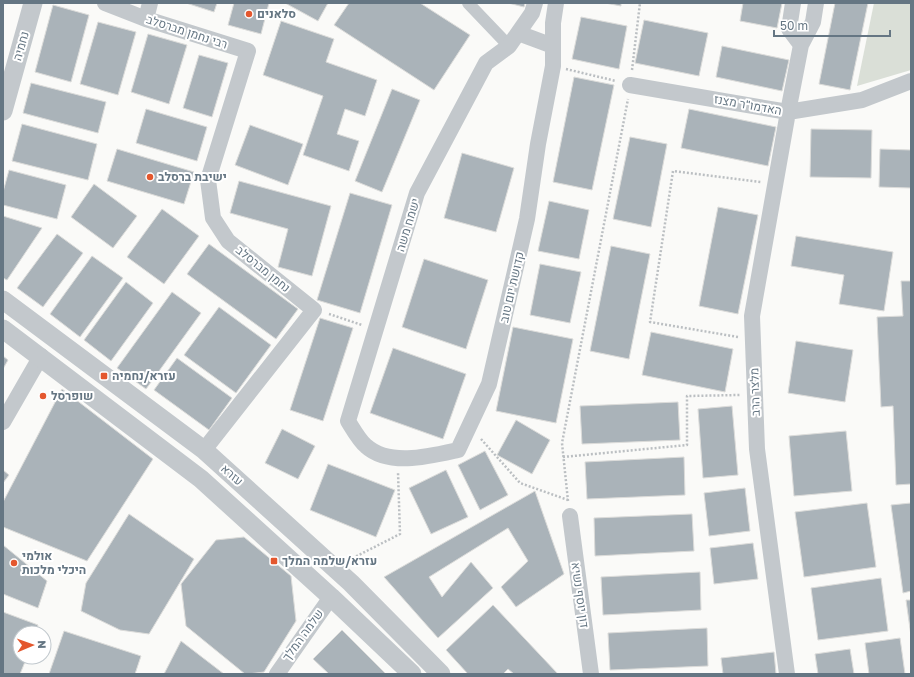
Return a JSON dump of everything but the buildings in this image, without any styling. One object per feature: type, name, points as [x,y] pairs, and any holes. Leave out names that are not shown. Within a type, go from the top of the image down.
[{"type":"street","name":"נחמיה","points":[[3,111],[33,3]]},
{"type":"street","name":"רבי נחמן מברסלב","points":[[105,3],[146,19],[248,51]]},
{"type":"street","points":[[146,19],[150,3]]},
{"type":"street","points":[[468,3],[509,46]]},
{"type":"street","name":"ישמח משה","points":[[392,457],[366,446],[348,421],[418,193],[486,63],[509,46],[532,13],[535,3]]},
{"type":"street","points":[[518,33],[553,46],[553,23],[556,3]]},
{"type":"street","points":[[793,3],[789,29],[801,45]]},
{"type":"street","name":"מלצר הרב","points":[[787,674],[757,448],[752,316],[801,45],[813,22],[816,3]]},
{"type":"street","name":"קדושת יום טוב","points":[[392,457],[420,459],[458,450],[488,384],[506,315],[527,219],[538,144],[553,66],[553,46]]},
{"type":"street","name":"נחמן מברסלב","points":[[248,51],[208,180],[213,218],[228,241],[314,310]]},
{"type":"street","name":"האדמו\"ר מצנז","points":[[630,85],[788,112],[862,100],[911,81]]},
{"type":"street","name":"עזרא","points":[[3,300],[204,450],[337,571],[441,674]]},
{"type":"street","points":[[204,450],[314,310]]},
{"type":"street","name":"עזרא","points":[[3,329],[41,356],[201,479],[331,597],[412,674]]},
{"type":"street","points":[[3,422],[41,356]]},
{"type":"street","name":"דון יוסף נשיא","points":[[570,516],[591,674]]},
{"type":"street","name":"שלמה המלך","points":[[277,674],[331,597]]},
{"type":"path","points":[[570,516],[562,443],[630,85],[640,3]]},
{"type":"path","points":[[553,66],[630,85]]},
{"type":"path","points":[[720,335],[650,322],[673,171],[775,184]]},
{"type":"path","points":[[314,310],[376,329]]},
{"type":"path","points":[[563,457],[687,446],[687,396],[755,395]]},
{"type":"path","points":[[469,426],[520,483],[568,500]]},
{"type":"path","points":[[337,571],[349,560],[400,534],[392,457]]},
{"type":"shaded area","points":[[874,3],[911,3],[911,70],[857,86]]},
{"type":"place","name":"סלאנים","points":[[249,14]]},
{"type":"place","name":"ישיבת ברסלב","points":[[150,177]]},
{"type":"place","name":"עזרא/נחמיה","points":[[104,376]]},
{"type":"place","name":"שופרסל","points":[[43,396]]},
{"type":"place","name":"עזרא/שלמה המלך","points":[[274,561]]},
{"type":"place","name":"אולמי היכלי מלכות","points":[[14,563]]}]
